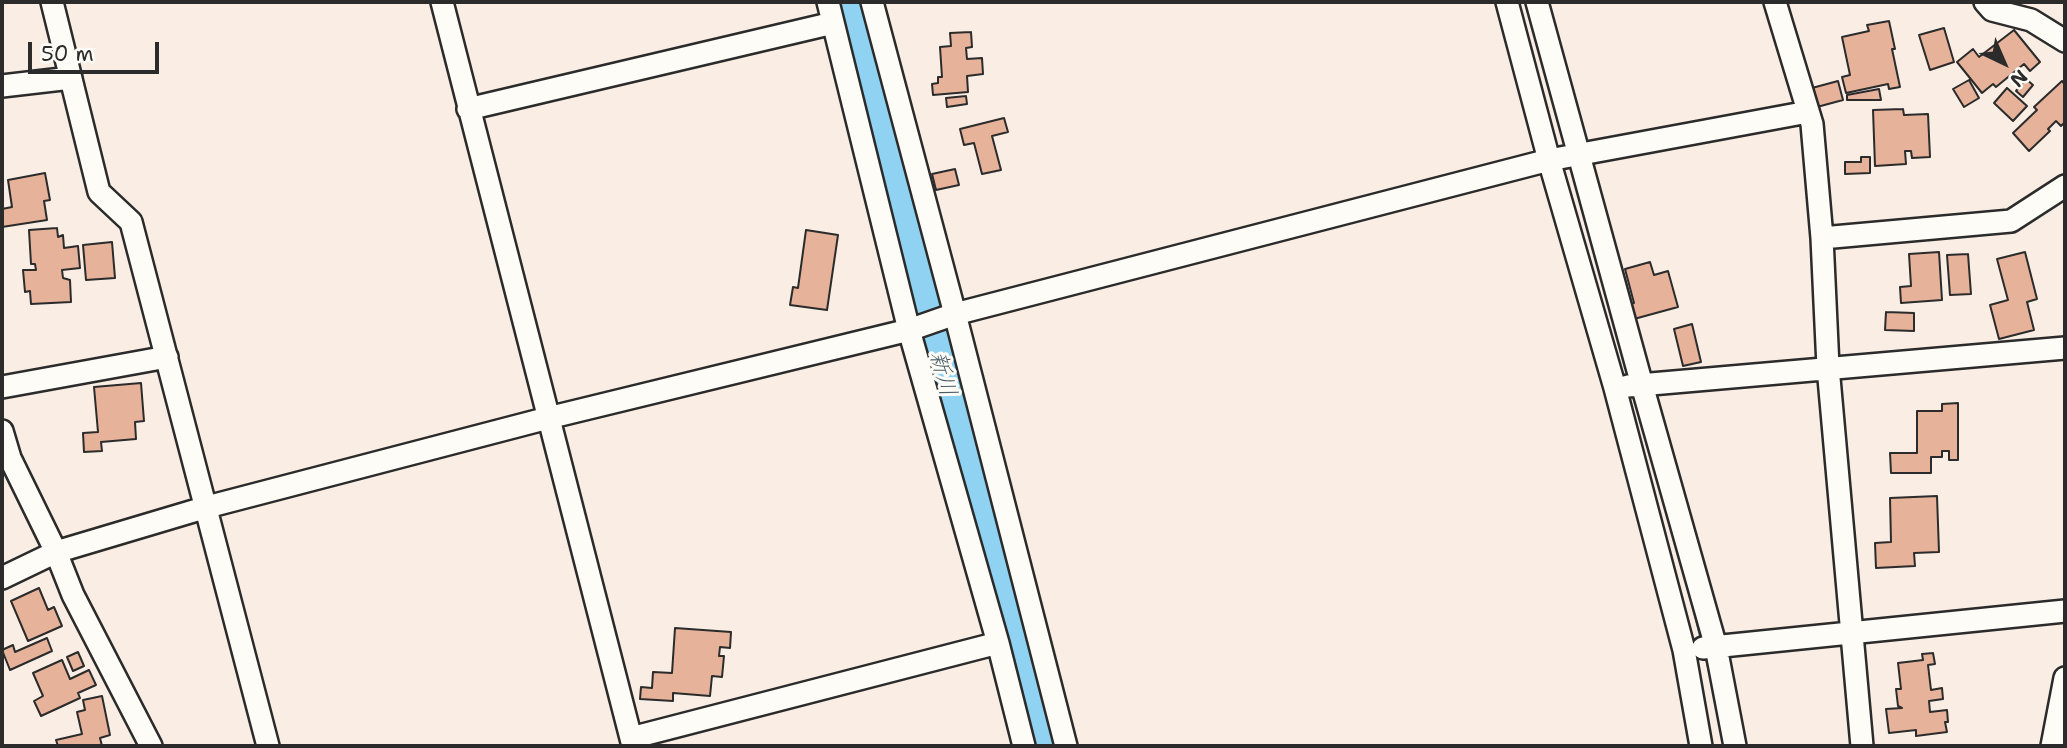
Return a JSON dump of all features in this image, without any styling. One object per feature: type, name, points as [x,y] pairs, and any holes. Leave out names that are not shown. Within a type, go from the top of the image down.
[{"type":"street","points":[[51,2],[99,192],[131,222],[268,746]]},
{"type":"street","points":[[442,2],[632,742],[999,643]]},
{"type":"street","points":[[828,2],[908,330],[999,643],[1024,746]]},
{"type":"street","points":[[872,2],[948,316],[1066,746]]},
{"type":"street","points":[[1507,2],[1549,160],[1615,388],[1684,650],[1702,746]]},
{"type":"street","points":[[1537,2],[1716,647],[1735,746]]},
{"type":"street","points":[[1776,2],[1812,124],[1822,238],[1828,367],[1862,746]]},
{"type":"street","points":[[1985,2],[1992,10],[2031,20],[2065,40]]},
{"type":"street","points":[[468,109],[833,23]]},
{"type":"street","points":[[2,86],[71,78]]},
{"type":"street","points":[[2,578],[56,551],[206,507],[548,418],[908,330],[948,316],[1549,160],[1808,112]]},
{"type":"street","points":[[1822,238],[2011,221],[2065,186]]},
{"type":"street","points":[[1615,388],[2065,348]]},
{"type":"street","points":[[2,387],[167,357]]},
{"type":"street","points":[[2,431],[10,458],[56,551],[73,595],[151,746]]},
{"type":"street","points":[[1684,650],[2065,611]]},
{"type":"street","points":[[2052,746],[2065,678]]},
{"type":"building","points":[[1889,21],[1900,87],[1889,89],[1888,84],[1846,93],[1842,77],[1850,75],[1842,37],[1869,31],[1867,25]]},
{"type":"building","points":[[1944,28],[1954,62],[1930,70],[1919,35]]},
{"type":"building","points":[[2014,30],[2040,62],[2030,71],[2024,64],[1996,87],[1993,84],[1982,93],[1957,62],[1973,49],[1979,57]]},
{"type":"building","points":[[971,32],[972,47],[966,48],[967,59],[982,58],[983,74],[967,76],[968,92],[933,95],[932,84],[938,83],[938,77],[942,77],[940,47],[951,46],[950,33]]},
{"type":"building","points":[[2026,79],[2033,85],[2023,97],[2016,91]]},
{"type":"building","points":[[1969,80],[1979,98],[1964,107],[1953,89]]},
{"type":"building","points":[[1838,81],[1843,100],[1817,107],[1812,88]]},
{"type":"building","points":[[2062,81],[2065,85],[2065,122],[2061,126],[2056,121],[2048,129],[2050,131],[2029,151],[2013,133],[2037,110],[2034,107]]},
{"type":"building","points":[[2007,88],[2027,106],[2013,121],[1994,103]]},
{"type":"building","points":[[1879,89],[1881,100],[1847,100],[1847,95]]},
{"type":"building","points":[[966,96],[967,104],[947,107],[946,98]]},
{"type":"building","points":[[1903,109],[1904,115],[1928,114],[1930,157],[1912,158],[1911,151],[1905,151],[1906,164],[1875,166],[1873,110]]},
{"type":"building","points":[[1004,118],[1008,132],[992,136],[1001,170],[982,174],[974,143],[964,145],[960,129]]},
{"type":"building","points":[[1861,157],[1870,157],[1870,173],[1845,174],[1845,162],[1861,162]]},
{"type":"building","points":[[955,169],[959,185],[936,190],[932,174]]},
{"type":"building","points":[[45,173],[50,200],[44,201],[47,220],[2,227],[2,209],[12,207],[8,180]]},
{"type":"building","points":[[57,228],[58,237],[63,235],[64,248],[78,246],[80,268],[62,270],[63,278],[70,280],[71,302],[31,304],[30,291],[25,292],[23,270],[36,270],[35,264],[31,264],[29,230]]},
{"type":"building","points":[[806,230],[838,235],[827,310],[790,305],[793,287],[798,288]]},
{"type":"building","points":[[112,242],[115,278],[86,280],[83,245]]},
{"type":"building","points":[[1939,252],[1942,300],[1901,303],[1900,287],[1911,286],[1909,254]]},
{"type":"building","points":[[2025,252],[2037,299],[2027,302],[2034,330],[1999,339],[1990,305],[2008,300],[1997,259]]},
{"type":"building","points":[[1968,254],[1971,294],[1950,295],[1947,255]]},
{"type":"building","points":[[1650,262],[1654,275],[1668,271],[1678,307],[1634,319],[1630,304],[1634,303],[1625,269]]},
{"type":"building","points":[[1886,312],[1914,313],[1914,331],[1885,330]]},
{"type":"building","points":[[1692,324],[1701,362],[1683,366],[1674,329]]},
{"type":"building","points":[[141,383],[144,421],[135,422],[136,439],[101,442],[102,451],[84,452],[83,433],[98,432],[94,387]]},
{"type":"building","points":[[1958,403],[1958,460],[1949,460],[1949,451],[1942,451],[1942,457],[1931,457],[1931,473],[1891,473],[1890,453],[1917,453],[1917,411],[1942,411],[1942,404]]},
{"type":"building","points":[[1937,496],[1939,552],[1914,553],[1915,566],[1876,568],[1875,543],[1891,542],[1890,498]]},
{"type":"building","points":[[39,588],[48,610],[54,607],[62,626],[28,641],[11,601]]},
{"type":"building","points":[[675,628],[731,632],[730,648],[720,647],[719,656],[724,656],[722,677],[712,676],[710,696],[673,693],[673,701],[640,699],[641,687],[652,688],[653,672],[672,673]]},
{"type":"building","points":[[47,638],[52,651],[10,670],[2,650],[13,645],[15,652]]},
{"type":"building","points":[[78,652],[84,666],[73,671],[67,657]]},
{"type":"building","points":[[1933,653],[1935,664],[1928,665],[1931,690],[1942,688],[1943,699],[1929,701],[1930,712],[1947,710],[1947,732],[1916,736],[1916,730],[1889,733],[1886,709],[1902,708],[1898,706],[1896,689],[1901,689],[1898,663],[1923,660],[1922,654]]},
{"type":"building","points":[[62,660],[70,679],[89,670],[96,685],[78,693],[80,698],[41,716],[34,701],[43,696],[33,673]]},
{"type":"building","points":[[102,696],[110,735],[100,738],[102,746],[58,746],[56,740],[82,734],[77,712],[85,710],[83,700]]},
{"type":"waterway","name":"新川","points":[[845,2],[1038,746]]},
{"type":"waterway","points":[[1695,609],[1703,643]]},
{"type":"waterway","points":[[1706,653],[1711,674]]}]
